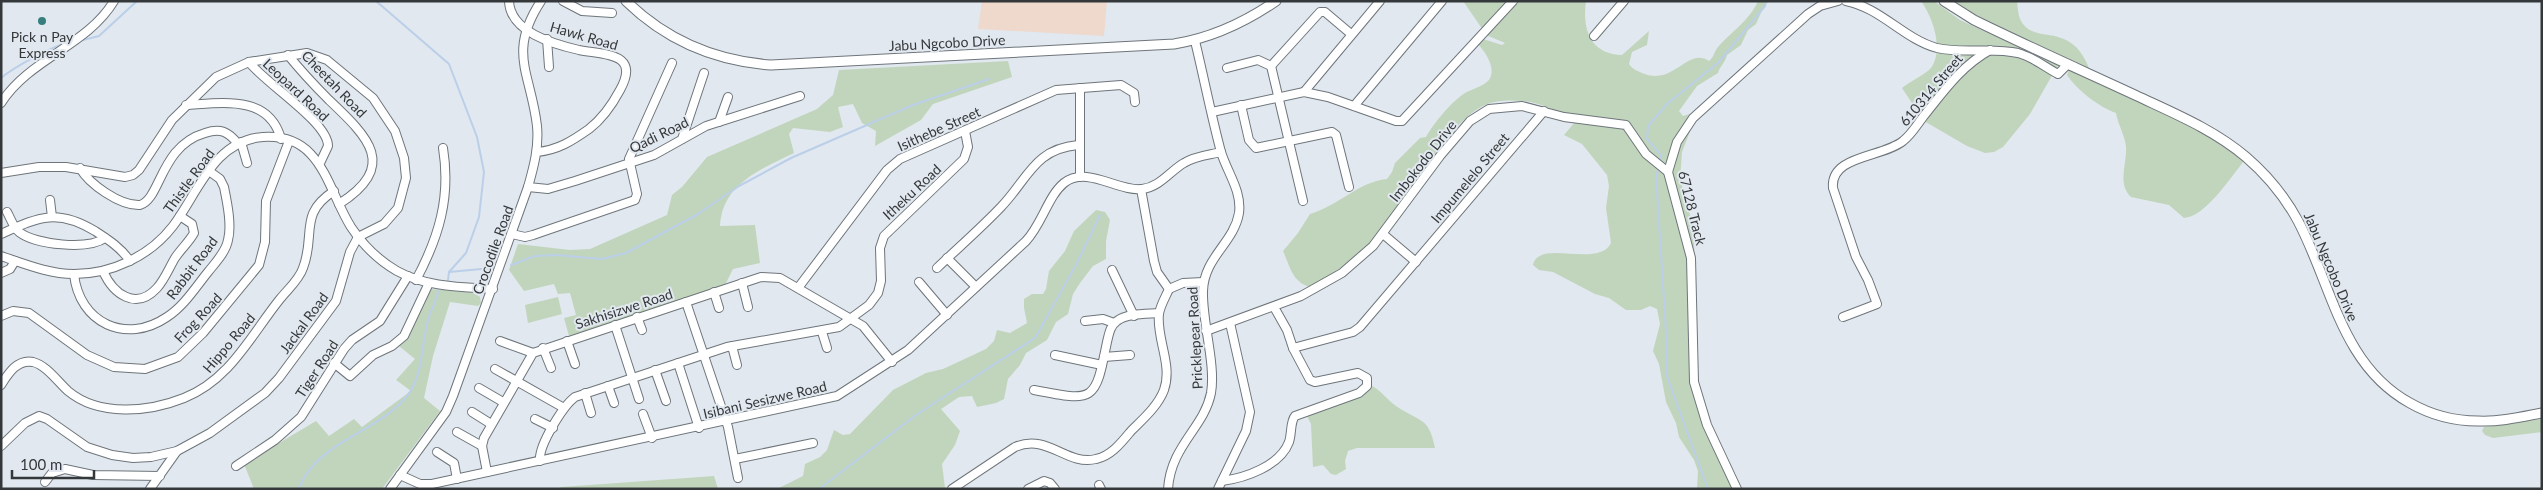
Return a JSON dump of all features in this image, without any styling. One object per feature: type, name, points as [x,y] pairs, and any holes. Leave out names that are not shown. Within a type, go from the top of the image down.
[{"type":"main road","name":"Jabu Ngcobo Drive","points":[[626,1],[653,24],[683,42],[715,55],[762,64],[792,65],[1153,46],[1195,41],[1243,22],[1276,1]]},
{"type":"main road","name":"Jabu Ngcobo Drive","points":[[1944,1],[1974,20],[2205,128],[2234,146],[2263,173],[2280,193],[2297,219],[2351,345],[2364,364],[2389,389],[2418,407],[2461,420],[2491,421],[2542,413]]},
{"type":"street","points":[[1,103],[31,70],[93,27],[114,1]]},
{"type":"street","name":"Hawk Road","points":[[509,1],[511,16],[526,29],[575,49],[617,57],[624,64],[626,75],[611,105],[592,127],[561,147],[537,152]]},
{"type":"street","name":"Crocodile Road","points":[[390,489],[446,412],[454,396],[528,186],[537,152],[536,116],[522,54],[526,29],[541,1]]},
{"type":"street","points":[[563,1],[582,11],[612,13]]},
{"type":"street","points":[[1304,92],[1380,1]]},
{"type":"street","points":[[1354,106],[1442,1]]},
{"type":"street","points":[[1212,112],[1278,96],[1304,92],[1354,106],[1396,121],[1402,121],[1513,1]]},
{"type":"street","points":[[1594,36],[1624,1]]},
{"type":"street","name":"67128 Track","points":[[1737,489],[1707,425],[1694,382],[1691,258],[1668,172],[1677,142],[1702,108],[1814,9],[1838,1]]},
{"type":"street","name":"610314 Street","points":[[1848,2],[1883,17],[1920,40],[1938,48],[1990,50]]},
{"type":"street","points":[[1271,66],[1320,12],[1326,12],[1352,34]]},
{"type":"street","points":[[547,39],[548,67]]},
{"type":"street","name":"Pricklepear Road","points":[[1168,489],[1174,460],[1204,412],[1211,393],[1203,282],[1215,254],[1235,227],[1239,211],[1238,195],[1221,152],[1195,41]]},
{"type":"street","points":[[1990,50],[2024,55],[2057,74],[2062,73],[2068,64]]},
{"type":"street","name":"610314 Street","points":[[1843,317],[1876,304],[1868,280],[1853,250],[1833,188],[1833,177],[1842,166],[1902,142],[1963,68],[1990,50]]},
{"type":"street","points":[[1,173],[48,166],[80,168],[125,177],[133,175],[139,170],[172,120],[216,77],[250,62],[308,53],[327,60],[373,98],[388,118],[398,139],[405,172],[401,203],[384,224],[358,237]]},
{"type":"street","name":"Cheetah Road","points":[[288,55],[328,100],[356,124],[370,151],[372,169],[368,180],[360,190],[340,204]]},
{"type":"street","points":[[1227,68],[1258,60],[1271,66]]},
{"type":"street","name":"Leopard Road","points":[[250,62],[261,76],[302,110],[323,132],[328,141],[328,146],[320,163]]},
{"type":"street","points":[[512,234],[525,237],[533,235],[633,202],[637,194],[628,164],[630,154],[672,63]]},
{"type":"street","points":[[1271,66],[1303,202]]},
{"type":"street","points":[[682,139],[704,73]]},
{"type":"street","name":"Isithebe Street","points":[[798,288],[895,162],[1049,92],[1080,88],[1124,86],[1134,93],[1135,102]]},
{"type":"street","points":[[1080,88],[1078,145],[1080,177],[1141,189],[1157,184],[1188,160],[1221,152]]},
{"type":"street","name":"Qadi Road","points":[[528,186],[552,189],[628,164],[654,154],[720,122],[800,96]]},
{"type":"street","points":[[720,122],[728,97]]},
{"type":"street","points":[[186,105],[220,101],[251,108],[273,121],[285,140],[304,148],[320,163],[358,237],[380,259],[408,276],[429,283],[493,289]]},
{"type":"street","points":[[1241,105],[1249,140],[1254,147],[1332,132],[1338,141],[1349,187]]},
{"type":"street","name":"Imbokodo Drive","points":[[1206,331],[1274,307],[1316,289],[1342,273],[1361,258],[1383,234],[1440,156],[1478,114],[1489,109],[1508,106],[1534,107],[1564,117],[1626,125],[1646,154],[1668,172]]},
{"type":"street","name":"Impumelelo Street","points":[[1293,348],[1357,330],[1544,111]]},
{"type":"street","points":[[80,168],[94,186],[128,203],[140,205],[151,198],[169,159],[187,140],[200,134],[219,130],[228,132],[240,143],[247,163]]},
{"type":"street","name":"Itheku Road","points":[[540,461],[541,451],[564,408],[573,399],[584,393],[732,346],[822,332],[839,327],[851,319],[869,305],[878,293],[881,281],[879,254],[884,236],[964,159],[968,147],[965,131]]},
{"type":"street","name":"Thistle Road","points":[[1,256],[44,270],[74,274],[104,271],[130,261],[157,243],[180,216],[209,171],[222,155],[240,143],[265,137],[285,140]]},
{"type":"street","name":"Frog Road","points":[[1,316],[14,311],[29,313],[87,355],[114,367],[145,369],[178,356],[203,333],[259,266],[265,242],[266,201],[285,140]]},
{"type":"street","points":[[936,268],[1002,206],[1036,162],[1059,148],[1078,145]]},
{"type":"street","points":[[416,280],[436,239],[444,210],[446,180],[443,148]]},
{"type":"street","name":"Rabbit Road","points":[[74,274],[76,292],[81,302],[91,313],[107,325],[124,329],[138,329],[161,321],[173,313],[215,262],[228,240],[224,187],[220,179],[209,171]]},
{"type":"street","name":"Isibani Sesizwe Road","points":[[400,474],[426,484],[457,479],[699,428],[837,396],[892,362],[916,344],[1033,234],[1060,186],[1069,180],[1080,177]]},
{"type":"street","points":[[1141,189],[1157,272],[1169,289]]},
{"type":"street","name":"Hippo Road","points":[[1,385],[16,366],[28,362],[40,366],[75,396],[112,408],[136,410],[155,407],[183,399],[206,388],[230,366],[298,279],[307,258],[313,212],[319,202],[334,191]]},
{"type":"street","points":[[50,200],[52,217]]},
{"type":"street","points":[[7,212],[15,228],[31,238],[71,245],[93,243],[105,238]]},
{"type":"street","points":[[104,271],[111,286],[123,296],[141,297],[151,294],[159,286],[176,256],[194,233],[192,224],[180,216]]},
{"type":"street","points":[[1,234],[34,220],[52,217],[75,220],[120,249],[130,261]]},
{"type":"street","points":[[1383,234],[1416,262]]},
{"type":"street","name":"Jackal Road","points":[[1,446],[25,423],[39,416],[47,419],[81,443],[112,455],[143,458],[177,451],[218,428],[274,385],[336,301],[350,252],[358,237]]},
{"type":"street","points":[[948,258],[976,287]]},
{"type":"street","points":[[1,274],[10,268],[15,261]]},
{"type":"street","points":[[1112,270],[1134,316]]},
{"type":"street","name":"Tiger Road","points":[[236,466],[275,440],[301,417],[334,363],[352,340],[380,321],[408,276]]},
{"type":"street","name":"Sakhisizwe Road","points":[[533,353],[543,348],[742,283],[773,276],[798,288],[866,328],[892,362]]},
{"type":"street","points":[[919,282],[947,315]]},
{"type":"street","points":[[952,489],[1015,447],[1025,443],[1047,445],[1085,460],[1098,459],[1110,453],[1156,404],[1165,388],[1166,377],[1159,313],[1169,289],[1184,283],[1203,282]]},
{"type":"street","points":[[334,363],[350,376],[373,355],[392,346],[407,331],[409,322],[429,283]]},
{"type":"street","points":[[742,283],[748,307]]},
{"type":"street","points":[[714,292],[719,308]]},
{"type":"street","points":[[686,302],[725,422],[738,478]]},
{"type":"street","points":[[1220,485],[1263,468],[1275,460],[1288,444],[1292,419],[1295,416],[1359,393],[1367,386],[1367,378],[1358,373],[1312,381],[1308,378],[1293,348],[1287,330],[1274,307]]},
{"type":"street","points":[[1034,390],[1070,397],[1085,397],[1096,388],[1110,331],[1114,323],[1120,319],[1159,313]]},
{"type":"street","points":[[638,317],[642,330]]},
{"type":"street","points":[[1084,321],[1103,319],[1114,323]]},
{"type":"street","points":[[1220,485],[1246,431],[1250,412],[1230,323]]},
{"type":"street","points":[[615,325],[639,399]]},
{"type":"street","points":[[822,332],[827,348]]},
{"type":"street","points":[[567,340],[575,364]]},
{"type":"street","points":[[487,472],[482,446],[503,402],[533,353],[500,341]]},
{"type":"street","points":[[732,346],[737,365]]},
{"type":"street","points":[[543,348],[550,368]]},
{"type":"street","points":[[1055,354],[1103,361],[1130,355]]},
{"type":"street","points":[[678,363],[699,428]]},
{"type":"street","points":[[495,369],[564,408]]},
{"type":"street","points":[[655,370],[666,401]]},
{"type":"street","points":[[608,386],[614,403]]},
{"type":"street","points":[[479,388],[503,402]]},
{"type":"street","points":[[584,393],[592,413]]},
{"type":"street","points":[[472,412],[491,424]]},
{"type":"street","points":[[643,414],[652,438]]},
{"type":"street","points":[[535,419],[553,428]]},
{"type":"street","points":[[457,432],[482,446]]},
{"type":"street","points":[[735,460],[813,443]]},
{"type":"street","points":[[150,489],[177,451]]},
{"type":"street","points":[[437,452],[454,463],[457,479]]},
{"type":"street","points":[[45,482],[52,473],[62,469],[93,475],[160,476]]},
{"type":"street","points":[[1028,489],[1044,481],[1050,483],[1055,489]]},
{"type":"shaded area","points":[[982,1],[1107,1],[1104,36],[978,29]]},
{"type":"green space","points":[[1463,1],[1508,1],[1483,30]]},
{"type":"green space","points":[[1518,1],[1586,1],[1585,21],[1590,38],[1595,45],[1611,54],[1622,55],[1649,31],[1647,45],[1632,52],[1629,64],[1642,73],[1653,76],[1663,75],[1694,59],[1701,58],[1709,61],[1718,47],[1740,26],[1755,8],[1758,1],[1769,1],[1764,6],[1756,24],[1748,30],[1741,45],[1727,55],[1718,73],[1697,86],[1679,111],[1683,116],[1690,114],[1693,124],[1682,152],[1680,179],[1690,215],[1694,240],[1698,389],[1705,411],[1740,489],[1697,489],[1698,471],[1694,460],[1679,437],[1676,423],[1666,402],[1659,364],[1653,351],[1660,324],[1657,309],[1650,306],[1641,310],[1626,310],[1609,298],[1595,294],[1553,272],[1539,270],[1533,265],[1538,257],[1546,254],[1594,254],[1604,250],[1611,243],[1606,208],[1609,186],[1607,175],[1582,144],[1564,135],[1575,122],[1557,111],[1537,104],[1514,100],[1485,105],[1472,113],[1446,139],[1391,219],[1374,239],[1354,257],[1310,287],[1299,281],[1290,268],[1283,251],[1298,233],[1310,214],[1330,206],[1357,189],[1387,179],[1395,163],[1420,138],[1426,137],[1438,119],[1454,102],[1465,93],[1489,80],[1492,70],[1491,65],[1478,44],[1483,39],[1502,45],[1505,43],[1486,35]]},
{"type":"green space","points":[[1921,1],[1934,1],[1960,20],[2058,65],[2030,114],[2003,147],[1994,152],[1985,153],[1967,146],[1924,121],[1902,88],[1931,68],[1937,52],[1933,25]]},
{"type":"green space","points":[[1952,1],[2017,1],[2021,22],[2029,30],[2064,39],[2082,54],[2089,68],[1990,23]]},
{"type":"green space","points":[[1008,61],[1012,77],[933,104],[921,120],[875,146],[876,131],[862,123],[853,104],[838,107],[843,127],[830,132],[793,128],[789,134],[794,153],[769,165],[745,180],[728,199],[722,211],[720,226],[755,225],[760,263],[733,269],[725,285],[569,336],[564,318],[576,315],[570,293],[558,294],[554,284],[524,291],[509,270],[518,244],[570,250],[590,249],[667,215],[672,195],[682,187],[707,157],[817,109],[833,95],[839,70]]},
{"type":"green space","points":[[2069,70],[2201,131],[2244,161],[2209,204],[2192,216],[2184,218],[2169,205],[2131,197],[2124,186],[2126,147],[2116,113],[2103,107],[2082,92],[2067,75]]},
{"type":"green space","points":[[1096,210],[1105,212],[1110,220],[1106,241],[1106,259],[1093,266],[1080,283],[1073,294],[1068,314],[1056,322],[1047,340],[1026,353],[1020,365],[1008,379],[1004,399],[996,403],[977,407],[972,396],[959,397],[941,409],[960,431],[955,445],[942,464],[945,488],[777,489],[803,476],[805,464],[820,457],[827,450],[834,430],[843,435],[850,434],[893,390],[926,373],[943,369],[986,349],[994,341],[997,330],[1010,333],[1027,323],[1024,299],[1032,294],[1043,294],[1046,289],[1049,271],[1065,251],[1074,231]]},
{"type":"green space","points":[[431,289],[475,293],[480,297],[481,303],[478,306],[450,302],[433,356],[424,398],[440,411],[382,489],[254,489],[244,464],[316,421],[329,436],[354,419],[362,427],[411,391],[396,380],[415,359],[399,346],[410,335],[414,320]]},
{"type":"green space","points":[[558,297],[562,314],[528,323],[525,305]]},
{"type":"green space","points":[[1372,386],[1396,406],[1422,421],[1430,430],[1435,448],[1357,448],[1348,451],[1345,461],[1346,469],[1336,475],[1331,474],[1323,465],[1313,467],[1311,424],[1306,414],[1364,394]]},
{"type":"green space","points":[[2542,419],[2542,432],[2493,438],[2485,435],[2482,431],[2484,427]]},
{"type":"green space","points":[[714,476],[718,489],[557,489],[562,487]]},
{"type":"waterway","points":[[79,41],[99,36],[137,1]]},
{"type":"waterway","points":[[376,1],[449,64],[477,137],[484,172],[479,217],[466,253],[449,272],[448,280]]},
{"type":"waterway","points":[[1661,162],[1660,154],[1647,139],[1648,126],[1667,104],[1719,62],[1765,6],[1766,1]]},
{"type":"waterway","points":[[1,78],[32,58],[65,44]]},
{"type":"waterway","points":[[511,265],[535,256],[557,255],[602,259],[626,253],[698,214],[739,186],[791,158],[913,105],[989,79]]},
{"type":"waterway","points":[[1659,167],[1656,176],[1666,331],[1666,374],[1708,489]]},
{"type":"waterway","points":[[819,489],[916,415],[1035,338],[1077,263],[1100,215]]},
{"type":"waterway","points":[[449,272],[492,268]]},
{"type":"waterway","points":[[298,489],[308,471],[320,458],[384,417],[407,396],[419,368],[426,326],[438,291]]},
{"type":"place","name":"Pick n Pay Express","points":[[42,21]]}]
